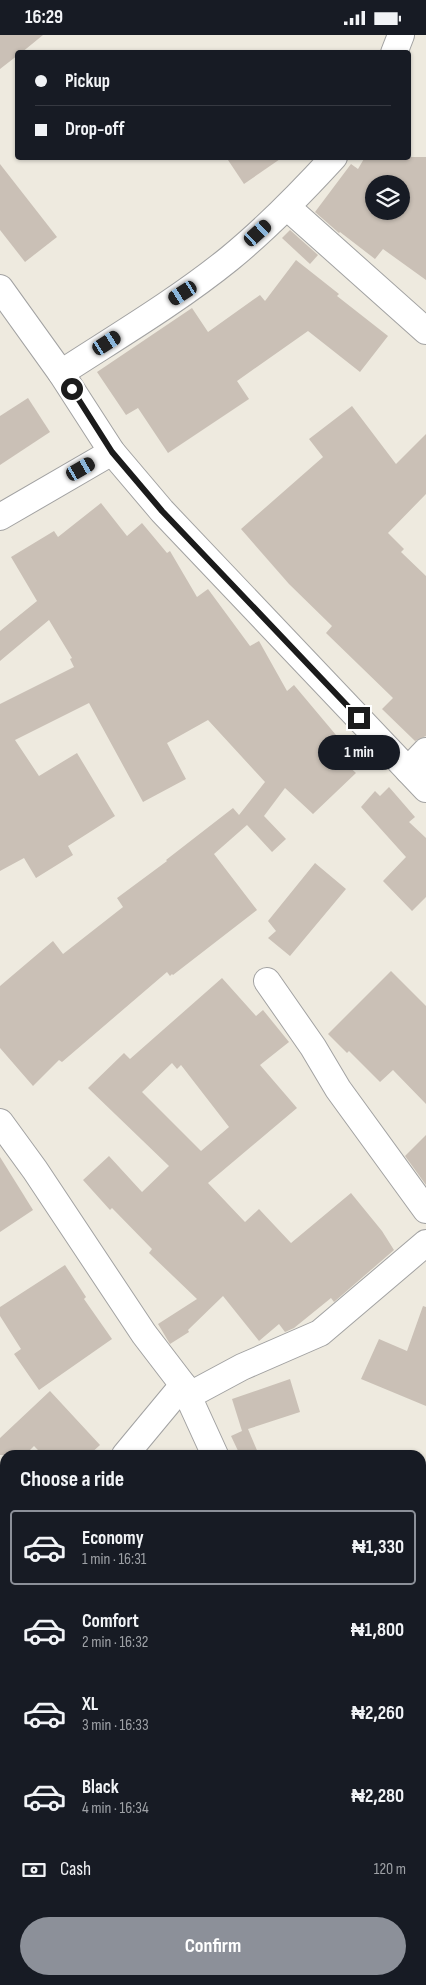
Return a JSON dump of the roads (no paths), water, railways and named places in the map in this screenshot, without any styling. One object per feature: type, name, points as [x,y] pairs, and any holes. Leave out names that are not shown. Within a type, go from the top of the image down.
[{"type":"street","points":[[395,50],[401,35]]},
{"type":"street","points":[[61,373],[183,293],[230,258],[287,207],[331,160]]},
{"type":"street","points":[[287,207],[426,331]]},
{"type":"street","points":[[0,288],[61,373],[112,452],[162,511],[426,789]]},
{"type":"street","points":[[0,517],[112,452]]},
{"type":"street","points":[[408,769],[426,751]]},
{"type":"street","points":[[267,981],[314,1047],[338,1089],[426,1210]]},
{"type":"street","points":[[0,1122],[35,1170],[144,1334],[185,1391],[212,1450]]},
{"type":"street","points":[[130,1450],[185,1391],[320,1333],[426,1243]]}]
